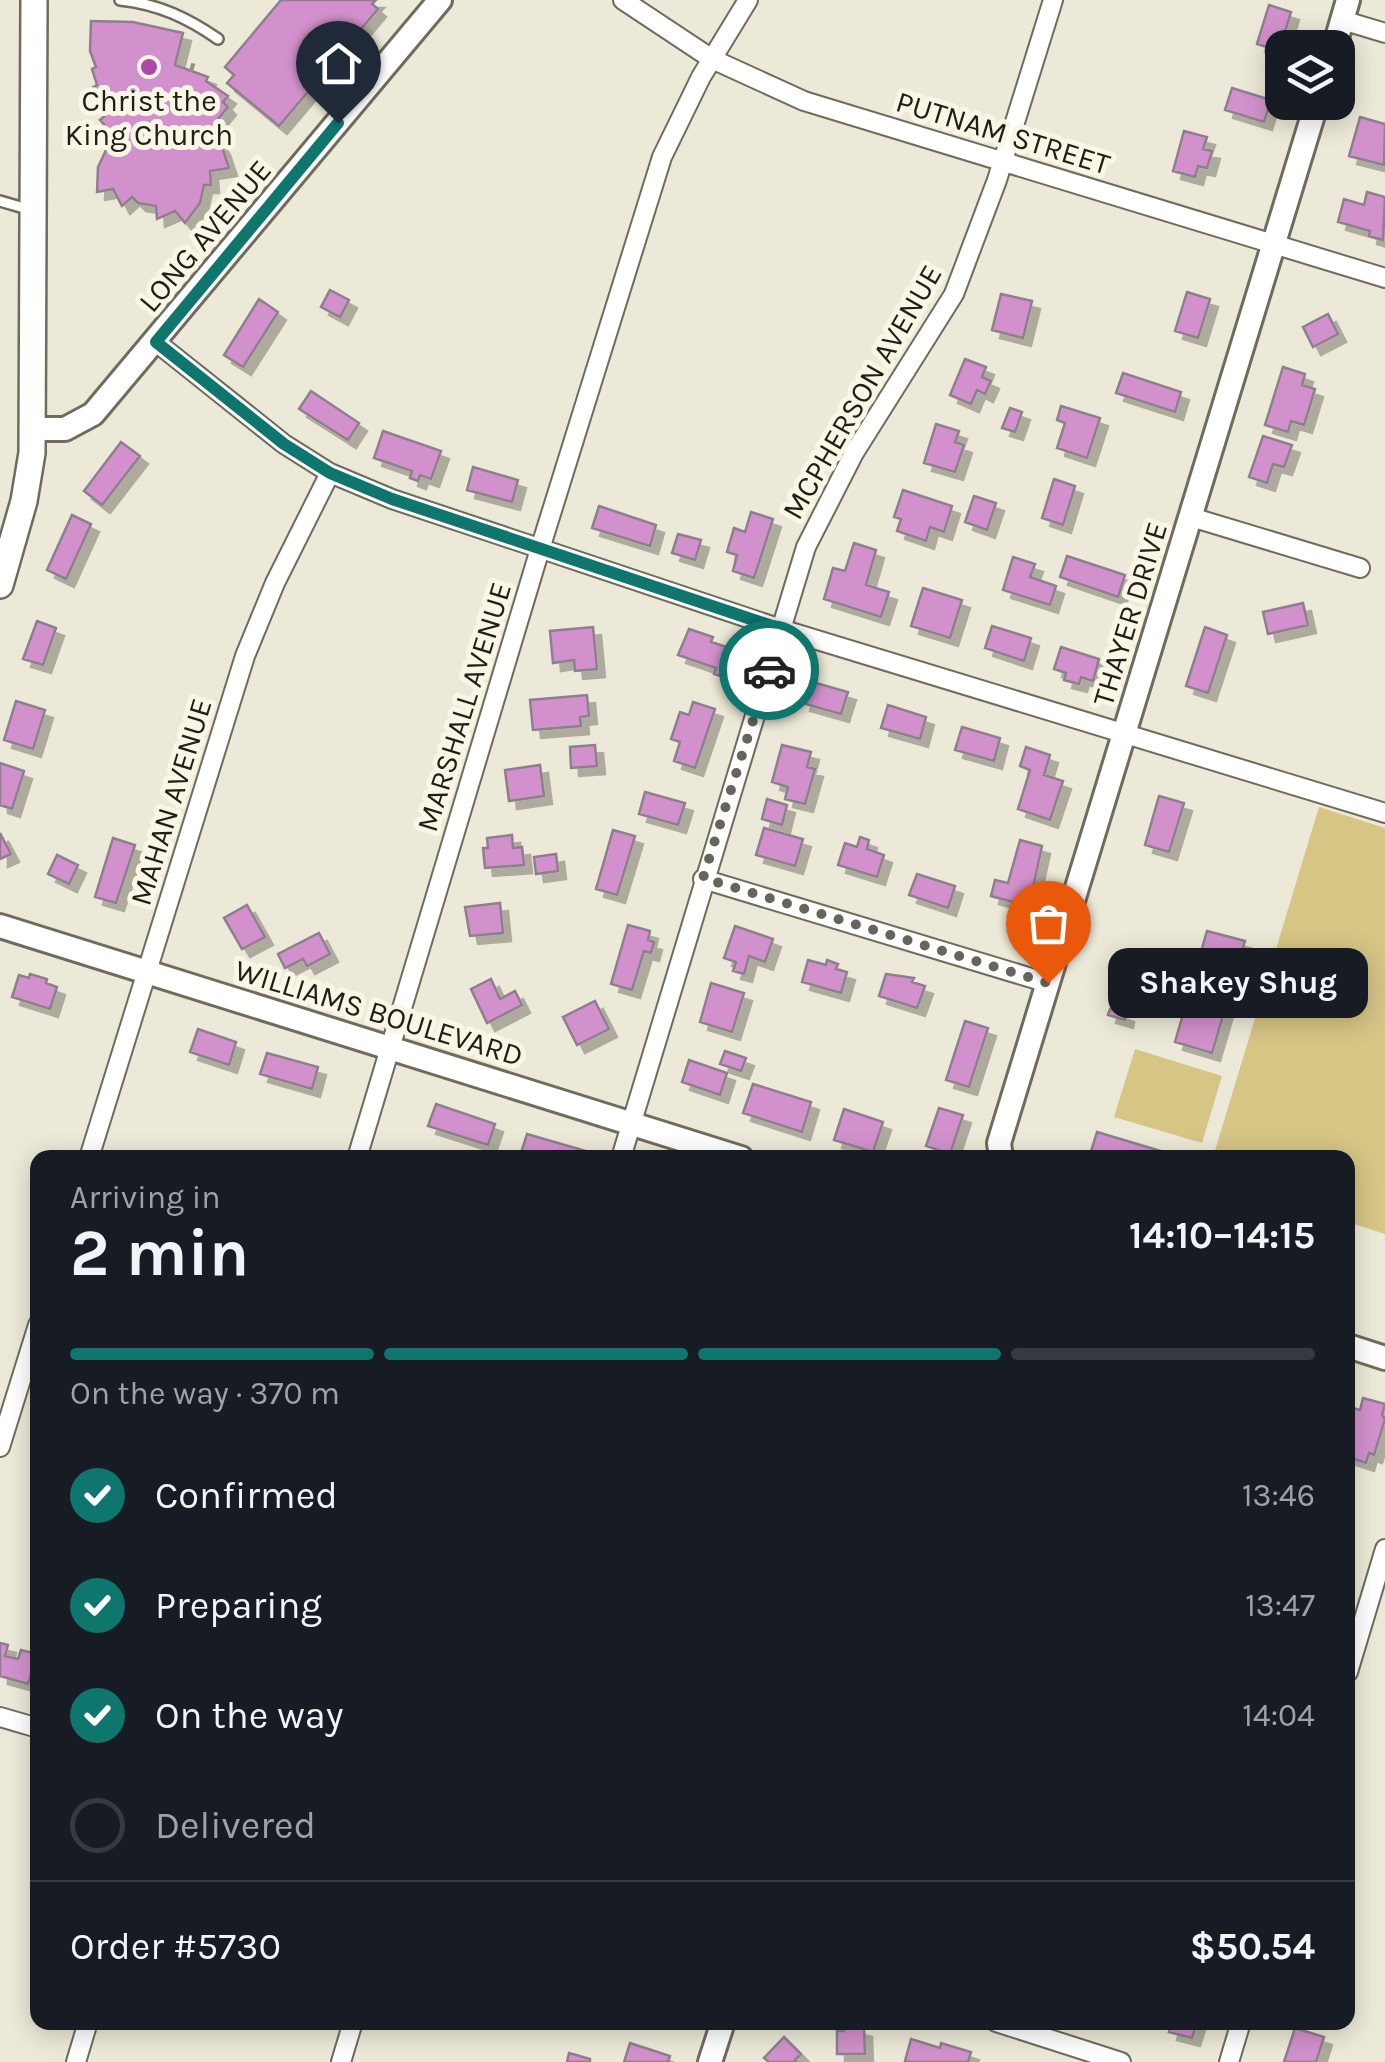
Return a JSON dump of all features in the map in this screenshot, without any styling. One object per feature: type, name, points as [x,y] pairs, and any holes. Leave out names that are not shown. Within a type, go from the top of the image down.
[{"type":"main road","points":[[0,585],[29,477],[34,429],[34,0]]},
{"type":"street","name":"LONG AVENUE","points":[[34,429],[65,428],[83,422],[156,342],[440,0]]},
{"type":"street","name":"PUTNAM STREET","points":[[623,0],[712,59],[804,101],[1385,278]]},
{"type":"street","name":"MARSHALL AVENUE","points":[[359,1150],[662,157],[712,59],[748,0]]},
{"type":"street","name":"MCPHERSON AVENUE","points":[[623,1150],[806,547],[830,496],[954,294],[1003,161],[1052,0]]},
{"type":"street","points":[[1345,10],[1385,33]]},
{"type":"street","name":"THAYER DRIVE","points":[[997,1150],[1311,120]]},
{"type":"street","points":[[156,342],[240,412],[330,473],[392,499],[781,629],[1385,813]]},
{"type":"street","name":"MAHAN AVENUE","points":[[91,1150],[245,656],[275,583],[330,473]]},
{"type":"street","points":[[1191,516],[1360,568]]},
{"type":"street","points":[[703,878],[1048,983]]},
{"type":"street","name":"WILLIAMS BOULEVARD","points":[[0,926],[716,1150]]},
{"type":"street","points":[[1355,1348],[1385,1358]]},
{"type":"street","points":[[0,1447],[30,1351]]},
{"type":"street","points":[[1355,1649],[1385,1549]]},
{"type":"street","points":[[0,1716],[30,1725]]},
{"type":"street","points":[[76,2062],[86,2030]]},
{"type":"street","points":[[341,2062],[351,2030]]},
{"type":"street","points":[[710,2062],[720,2030]]},
{"type":"street","points":[[1021,2030],[1121,2062]]},
{"type":"street","points":[[1229,2062],[1239,2030]]},
{"type":"lane","points":[[120,0],[164,9],[218,39]]},
{"type":"lane","points":[[0,201],[34,212]]},
{"type":"path","points":[[191,72],[195,58]]},
{"type":"shaded area","points":[[1319,807],[1385,828],[1385,1234],[1355,1224],[1355,1150],[1215,1150]]},
{"type":"shaded area","points":[[1135,1049],[1222,1076],[1202,1143],[1114,1117]]},
{"type":"building","points":[[281,0],[376,0],[372,4],[378,9],[279,126],[227,83],[234,75],[225,67]]},
{"type":"building","points":[[1269,5],[1291,12],[1285,30],[1265,30],[1265,47],[1257,44]]},
{"type":"building","points":[[91,21],[133,22],[183,33],[175,65],[208,77],[206,81],[228,96],[223,102],[228,107],[218,119],[222,122],[212,131],[229,168],[210,171],[211,185],[204,185],[200,203],[185,223],[175,211],[157,219],[156,206],[138,203],[132,197],[122,206],[113,189],[97,192],[98,167],[107,148],[102,144],[112,134],[100,120],[107,114],[98,106],[91,88],[97,85],[90,51]]},
{"type":"building","points":[[1232,88],[1265,98],[1264,122],[1225,110]]},
{"type":"building","points":[[1360,117],[1385,124],[1384,165],[1349,156]]},
{"type":"building","points":[[1184,131],[1207,137],[1203,149],[1212,151],[1207,168],[1198,166],[1195,177],[1173,171]]},
{"type":"building","points":[[1367,192],[1385,197],[1383,240],[1369,236],[1370,231],[1338,222],[1344,199],[1364,205]]},
{"type":"building","points":[[330,290],[349,300],[340,317],[321,307]]},
{"type":"building","points":[[1187,292],[1210,299],[1198,338],[1175,331]]},
{"type":"building","points":[[1001,294],[1032,301],[1023,338],[992,330]]},
{"type":"building","points":[[259,299],[278,312],[243,367],[224,355]]},
{"type":"building","points":[[1328,314],[1338,334],[1313,347],[1303,327]]},
{"type":"building","points":[[965,359],[986,367],[982,377],[991,381],[985,394],[977,390],[971,404],[950,395]]},
{"type":"building","points":[[1283,367],[1305,374],[1302,385],[1315,389],[1304,425],[1291,421],[1288,432],[1265,425]]},
{"type":"building","points":[[1123,373],[1181,392],[1175,412],[1116,393]]},
{"type":"building","points":[[311,391],[359,423],[348,440],[299,409]]},
{"type":"building","points":[[1061,406],[1100,418],[1087,458],[1057,448],[1065,423],[1057,420]]},
{"type":"building","points":[[1010,408],[1022,412],[1015,432],[1002,428]]},
{"type":"building","points":[[936,424],[959,431],[955,442],[964,445],[955,472],[924,463]]},
{"type":"building","points":[[383,431],[441,451],[431,479],[420,475],[418,481],[410,478],[412,471],[374,458]]},
{"type":"building","points":[[1263,436],[1292,445],[1284,467],[1273,464],[1267,483],[1249,477]]},
{"type":"building","points":[[121,442],[140,456],[102,505],[84,491]]},
{"type":"building","points":[[473,467],[518,480],[512,502],[467,490]]},
{"type":"building","points":[[1054,479],[1075,486],[1063,525],[1042,518]]},
{"type":"building","points":[[903,490],[952,506],[944,532],[930,527],[926,541],[897,531],[901,519],[894,517]]},
{"type":"building","points":[[974,496],[996,503],[987,530],[965,522]]},
{"type":"building","points":[[599,506],[656,525],[650,546],[592,528]]},
{"type":"building","points":[[751,512],[773,519],[754,578],[733,571],[737,555],[727,552],[734,528],[745,532]]},
{"type":"building","points":[[72,515],[91,524],[66,579],[47,570]]},
{"type":"building","points":[[678,534],[701,540],[695,560],[672,553]]},
{"type":"building","points":[[854,543],[876,550],[866,585],[889,592],[881,617],[824,599],[833,568],[845,571]]},
{"type":"building","points":[[1067,556],[1125,575],[1118,597],[1060,577]]},
{"type":"building","points":[[1013,557],[1035,564],[1030,577],[1056,586],[1050,605],[1003,590]]},
{"type":"building","points":[[923,588],[962,600],[950,638],[911,626]]},
{"type":"building","points":[[1303,603],[1308,625],[1268,634],[1263,612]]},
{"type":"building","points":[[37,621],[56,628],[43,665],[23,659]]},
{"type":"building","points":[[992,626],[1031,638],[1024,661],[985,648]]},
{"type":"building","points":[[593,627],[597,669],[575,671],[574,660],[553,663],[550,631]]},
{"type":"building","points":[[1205,627],[1227,635],[1208,693],[1186,686]]},
{"type":"building","points":[[689,629],[713,637],[711,642],[742,652],[733,680],[714,674],[716,668],[678,655]]},
{"type":"building","points":[[1061,647],[1099,659],[1093,681],[1081,677],[1079,684],[1064,680],[1066,673],[1054,669]]},
{"type":"building","points":[[809,681],[848,692],[841,714],[802,703]]},
{"type":"building","points":[[587,695],[589,716],[580,717],[581,726],[533,730],[530,700]]},
{"type":"building","points":[[16,701],[45,710],[33,749],[4,740]]},
{"type":"building","points":[[693,702],[715,709],[695,768],[674,761],[680,742],[671,739],[680,712],[689,715]]},
{"type":"building","points":[[888,705],[926,717],[920,739],[881,728]]},
{"type":"building","points":[[962,727],[1000,738],[994,761],[955,750]]},
{"type":"building","points":[[595,745],[597,766],[571,768],[570,747]]},
{"type":"building","points":[[782,745],[811,752],[807,767],[815,769],[805,804],[785,799],[788,787],[772,782]]},
{"type":"building","points":[[1026,747],[1050,755],[1044,775],[1063,781],[1050,820],[1018,809],[1030,770],[1020,766]]},
{"type":"building","points":[[0,763],[24,771],[12,809],[0,805]]},
{"type":"building","points":[[540,765],[544,796],[509,801],[505,770]]},
{"type":"building","points":[[645,792],[685,803],[678,825],[639,814]]},
{"type":"building","points":[[1159,796],[1184,803],[1169,852],[1145,845]]},
{"type":"building","points":[[767,799],[787,805],[782,825],[762,819]]},
{"type":"building","points":[[764,828],[803,839],[795,866],[756,855]]},
{"type":"building","points":[[613,830],[635,836],[617,895],[596,889]]},
{"type":"building","points":[[0,833],[11,854],[0,859]]},
{"type":"building","points":[[512,835],[513,848],[522,847],[524,865],[485,868],[483,848],[488,848],[487,838]]},
{"type":"building","points":[[860,837],[869,840],[867,849],[884,855],[877,877],[838,865],[845,843],[857,847]]},
{"type":"building","points":[[113,838],[135,845],[116,903],[95,897]]},
{"type":"building","points":[[1020,840],[1042,846],[1031,897],[1027,896],[1024,905],[991,896],[995,880],[1008,883]]},
{"type":"building","points":[[556,854],[558,871],[536,874],[534,857]]},
{"type":"building","points":[[57,855],[78,865],[69,884],[48,874]]},
{"type":"building","points":[[917,874],[955,886],[948,908],[909,895]]},
{"type":"building","points":[[500,903],[503,933],[470,936],[465,907]]},
{"type":"building","points":[[247,905],[265,937],[242,949],[224,918]]},
{"type":"building","points":[[628,925],[650,931],[648,940],[654,942],[651,953],[644,951],[632,990],[611,984]]},
{"type":"building","points":[[735,926],[773,939],[765,962],[749,956],[744,974],[733,971],[736,962],[724,958]]},
{"type":"building","points":[[1207,931],[1245,941],[1212,1053],[1175,1042]]},
{"type":"building","points":[[319,933],[330,954],[307,966],[303,959],[285,968],[278,954]]},
{"type":"building","points":[[808,960],[826,965],[827,960],[838,964],[836,969],[847,972],[841,993],[802,982]]},
{"type":"building","points":[[30,974],[57,987],[50,1009],[12,997],[19,975],[29,978]]},
{"type":"building","points":[[886,974],[914,978],[912,982],[925,986],[917,1008],[879,996]]},
{"type":"building","points":[[491,979],[500,999],[515,991],[522,1005],[487,1023],[471,989]]},
{"type":"building","points":[[711,983],[744,993],[732,1032],[700,1022]]},
{"type":"building","points":[[595,1001],[609,1029],[577,1045],[563,1017]]},
{"type":"building","points":[[1110,1009],[1126,1014],[1125,1020],[1108,1015]]},
{"type":"building","points":[[965,1021],[988,1028],[969,1087],[946,1080]]},
{"type":"building","points":[[198,1029],[236,1042],[229,1065],[190,1052]]},
{"type":"building","points":[[725,1051],[746,1058],[741,1071],[720,1064]]},
{"type":"building","points":[[267,1053],[318,1067],[312,1089],[260,1074]]},
{"type":"building","points":[[689,1060],[727,1073],[720,1095],[682,1082]]},
{"type":"building","points":[[753,1084],[811,1102],[802,1132],[743,1113]]},
{"type":"building","points":[[436,1104],[495,1124],[488,1145],[428,1126]]},
{"type":"building","points":[[939,1108],[963,1115],[951,1150],[926,1146]]},
{"type":"building","points":[[844,1109],[883,1122],[874,1150],[834,1140]]},
{"type":"building","points":[[1097,1132],[1157,1150],[1091,1150]]},
{"type":"building","points":[[527,1134],[583,1150],[522,1150]]},
{"type":"building","points":[[1363,1398],[1385,1404],[1385,1419],[1374,1455],[1369,1453],[1366,1463],[1355,1459],[1355,1408],[1360,1410]]},
{"type":"building","points":[[0,1643],[8,1645],[5,1656],[18,1659],[21,1650],[30,1652],[28,1684],[0,1676]]},
{"type":"building","points":[[864,2030],[865,2054],[837,2054],[837,2031]]},
{"type":"building","points":[[1170,2030],[1194,2030],[1192,2038]]},
{"type":"building","points":[[1294,2030],[1324,2037],[1316,2062],[1284,2062]]},
{"type":"building","points":[[784,2037],[801,2054],[797,2062],[769,2062],[764,2058]]},
{"type":"building","points":[[911,2039],[971,2052],[968,2062],[905,2061]]},
{"type":"building","points":[[630,2043],[670,2056],[668,2062],[624,2062]]},
{"type":"building","points":[[569,2053],[590,2059],[590,2062],[567,2062]]},
{"type":"way so far","points":[[769,670],[703,878],[1048,983]]},
{"type":"place","name":"Christ the King Church","points":[[149,67]]},
{"type":"place","name":"Shakey Shug","points":[[1048,983]]},
{"type":"route","points":[[338,123],[156,342],[240,412],[330,473],[392,499],[781,629],[769,670]]}]
